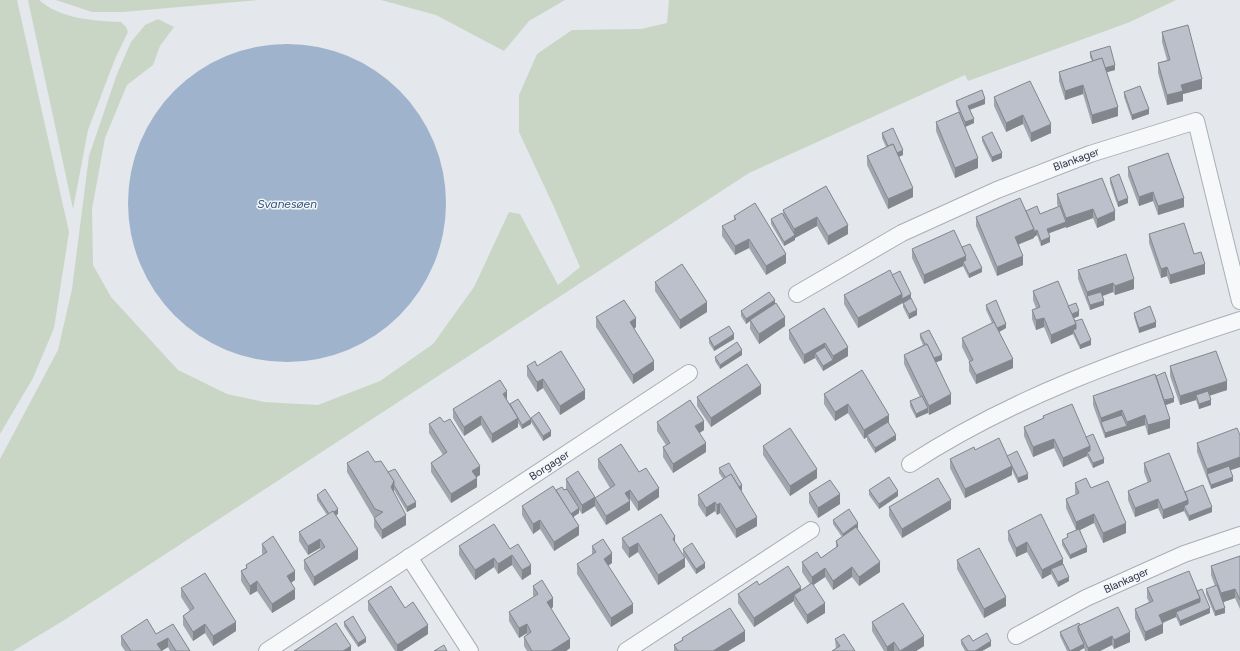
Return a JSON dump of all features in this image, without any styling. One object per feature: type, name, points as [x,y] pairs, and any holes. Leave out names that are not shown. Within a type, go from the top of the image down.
[{"type":"street","name":"Blankager","points":[[797,294],[902,232],[997,190],[1090,154],[1196,121],[1240,301]]},
{"type":"street","points":[[910,464],[973,427],[1083,376],[1150,349],[1240,320]]},
{"type":"street","name":"Borgager","points":[[267,651],[689,373]]},
{"type":"street","points":[[626,651],[811,530]]},
{"type":"street","name":"Blankager","points":[[1016,636],[1093,595],[1184,554],[1240,535]]},
{"type":"street","points":[[409,557],[470,651]]},
{"type":"green space","points":[[0,0],[17,0],[69,232],[54,328],[33,378],[0,434]]},
{"type":"green space","points":[[28,0],[39,0],[57,11],[78,18],[121,22],[126,27],[128,32],[115,59],[88,130],[73,209]]},
{"type":"green space","points":[[56,0],[258,0],[123,12],[92,12]]},
{"type":"green space","points":[[381,0],[565,0],[529,21],[504,51],[436,15]]},
{"type":"green space","points":[[669,0],[1176,0],[1130,22],[968,81],[965,75],[749,173],[66,619],[13,651],[0,651],[0,459],[58,350],[72,289],[89,156],[117,74],[131,42],[145,25],[158,19],[174,27],[160,46],[153,65],[127,85],[105,138],[92,209],[93,265],[111,297],[178,370],[227,394],[264,402],[318,405],[380,381],[433,344],[474,287],[509,212],[520,214],[558,285],[580,267],[519,132],[519,95],[537,54],[572,30],[641,29],[667,23]]},
{"type":"water","name":"Svanesøen","points":[[271,44],[303,44],[348,56],[375,71],[400,90],[419,115],[434,142],[446,187],[446,219],[434,264],[419,291],[400,316],[375,335],[348,350],[303,362],[271,362],[241,355],[212,343],[186,326],[174,316],[164,304],[147,278],[135,249],[128,219],[128,187],[135,157],[147,128],[164,102],[174,90],[186,80],[212,63],[241,51]]},
{"type":"building","points":[[1188,25],[1202,79],[1181,85],[1183,91],[1167,95],[1158,63],[1170,60],[1162,32]]},
{"type":"building","points":[[1110,46],[1115,65],[1105,68],[1102,58],[1093,61],[1090,52]]},
{"type":"building","points":[[1102,58],[1118,107],[1092,115],[1083,85],[1065,91],[1059,72]]},
{"type":"building","points":[[1030,81],[1051,124],[1031,133],[1023,115],[1006,123],[994,97]]},
{"type":"building","points":[[1140,86],[1149,109],[1132,115],[1124,92]]},
{"type":"building","points":[[982,90],[985,99],[968,106],[974,119],[965,122],[956,101]]},
{"type":"building","points":[[959,112],[978,158],[955,168],[936,122]]},
{"type":"building","points":[[893,128],[903,150],[897,153],[893,144],[888,146],[882,133]]},
{"type":"building","points":[[992,132],[1002,153],[992,157],[982,137]]},
{"type":"building","points":[[893,144],[913,188],[888,199],[867,156]]},
{"type":"building","points":[[1168,153],[1184,198],[1158,206],[1153,192],[1139,197],[1128,167]]},
{"type":"building","points":[[1119,174],[1128,198],[1118,202],[1110,178]]},
{"type":"building","points":[[1102,178],[1115,211],[1097,219],[1093,209],[1066,218],[1057,194]]},
{"type":"building","points":[[826,186],[848,225],[828,236],[817,217],[794,229],[783,210]]},
{"type":"building","points":[[1020,198],[1034,229],[1015,237],[1023,256],[997,267],[976,217]]},
{"type":"building","points":[[755,203],[786,254],[766,266],[749,239],[735,246],[722,226],[736,219],[734,216]]},
{"type":"building","points":[[1037,206],[1040,214],[1060,206],[1066,222],[1047,229],[1050,237],[1041,241],[1037,230],[1034,232],[1026,211]]},
{"type":"building","points":[[782,213],[795,235],[784,242],[771,219]]},
{"type":"building","points":[[1184,223],[1194,254],[1201,252],[1205,264],[1170,275],[1167,267],[1161,269],[1149,234]]},
{"type":"building","points":[[954,230],[966,256],[924,275],[912,249]]},
{"type":"building","points":[[970,244],[982,268],[969,274],[963,262],[966,260],[966,256],[962,247]]},
{"type":"building","points":[[1126,254],[1134,279],[1115,286],[1113,283],[1087,292],[1078,270]]},
{"type":"building","points":[[682,264],[707,302],[680,320],[655,282]]},
{"type":"building","points":[[890,270],[902,294],[858,318],[844,295]]},
{"type":"building","points":[[900,271],[911,294],[902,299],[902,294],[892,275]]},
{"type":"building","points":[[1058,281],[1076,324],[1051,335],[1044,318],[1036,320],[1032,310],[1040,307],[1033,291]]},
{"type":"building","points":[[769,292],[775,300],[746,319],[741,311]]},
{"type":"building","points":[[1101,292],[1104,301],[1090,305],[1087,296]]},
{"type":"building","points":[[911,298],[917,310],[909,314],[903,303]]},
{"type":"building","points":[[624,300],[636,318],[630,322],[654,361],[633,375],[596,317]]},
{"type":"building","points":[[996,300],[1006,324],[997,328],[986,305]]},
{"type":"building","points":[[776,303],[785,317],[759,334],[750,320]]},
{"type":"building","points":[[1076,303],[1079,311],[1072,314],[1068,306]]},
{"type":"building","points":[[1150,306],[1156,322],[1139,328],[1134,313]]},
{"type":"building","points":[[824,308],[848,347],[833,356],[825,343],[804,355],[789,330]]},
{"type":"building","points":[[1082,319],[1091,340],[1080,345],[1073,330],[1076,329],[1075,321]]},
{"type":"building","points":[[994,322],[1013,359],[976,375],[969,362],[973,360],[962,338]]},
{"type":"building","points":[[729,326],[734,334],[714,347],[709,338]]},
{"type":"building","points":[[929,330],[942,355],[934,358],[920,334]]},
{"type":"building","points":[[737,342],[742,350],[720,365],[715,357]]},
{"type":"building","points":[[927,344],[951,394],[929,406],[904,355]]},
{"type":"building","points":[[825,347],[833,360],[823,366],[815,353]]},
{"type":"building","points":[[561,351],[585,390],[560,406],[543,379],[537,382],[527,366],[535,361],[537,366]]},
{"type":"building","points":[[1216,351],[1227,381],[1180,396],[1170,366]]},
{"type":"building","points":[[747,364],[761,385],[711,418],[697,397]]},
{"type":"building","points":[[862,370],[889,415],[864,430],[848,404],[835,412],[824,394]]},
{"type":"building","points":[[1165,372],[1174,398],[1164,400],[1156,376]]},
{"type":"building","points":[[1155,374],[1170,419],[1148,425],[1145,415],[1127,422],[1122,410],[1101,418],[1093,396]]},
{"type":"building","points":[[500,380],[507,391],[503,394],[518,418],[492,434],[481,416],[464,427],[453,409]]},
{"type":"building","points":[[1208,391],[1211,400],[1199,404],[1196,395]]},
{"type":"building","points":[[922,396],[928,408],[916,414],[910,401]]},
{"type":"building","points":[[518,399],[531,419],[522,425],[510,404]]},
{"type":"building","points":[[690,400],[704,421],[695,426],[706,443],[673,464],[663,447],[670,443],[657,422]]},
{"type":"building","points":[[1072,404],[1090,446],[1063,458],[1054,439],[1033,447],[1024,427],[1044,418],[1043,416]]},
{"type":"building","points":[[539,412],[551,431],[543,436],[531,418]]},
{"type":"building","points":[[1122,415],[1127,426],[1105,433],[1101,422]]},
{"type":"building","points":[[440,417],[444,422],[450,419],[480,466],[472,471],[477,478],[451,494],[431,463],[447,452],[429,424]]},
{"type":"building","points":[[888,422],[896,435],[875,448],[867,435]]},
{"type":"building","points":[[790,428],[817,469],[790,486],[763,446]]},
{"type":"building","points":[[1237,428],[1240,435],[1240,457],[1207,469],[1197,443]]},
{"type":"building","points":[[1093,434],[1104,459],[1093,463],[1087,452],[1090,451],[1090,446],[1086,437]]},
{"type":"building","points":[[999,438],[1012,466],[965,489],[950,459],[974,447],[975,450]]},
{"type":"building","points":[[621,444],[639,472],[646,468],[659,488],[638,502],[630,490],[625,493],[630,501],[606,516],[595,498],[615,485],[598,459]]},
{"type":"building","points":[[368,451],[375,462],[381,461],[394,481],[391,487],[406,515],[382,530],[374,518],[383,512],[375,509],[347,463]]},
{"type":"building","points":[[1017,451],[1028,474],[1018,478],[1007,456]]},
{"type":"building","points":[[1169,453],[1188,500],[1163,510],[1158,499],[1135,508],[1128,491],[1151,481],[1144,463]]},
{"type":"building","points":[[729,463],[742,485],[739,487],[731,474],[726,478],[719,468]]},
{"type":"building","points":[[1229,466],[1233,477],[1211,485],[1207,474]]},
{"type":"building","points":[[395,469],[416,502],[407,507],[388,472]]},
{"type":"building","points":[[578,471],[595,497],[582,505],[566,479]]},
{"type":"building","points":[[731,474],[757,517],[736,529],[720,503],[717,505],[715,502],[706,508],[698,495]]},
{"type":"building","points":[[889,477],[898,491],[879,504],[869,490]]},
{"type":"building","points":[[938,478],[951,500],[902,529],[889,507]]},
{"type":"building","points":[[1086,478],[1091,488],[1108,481],[1126,523],[1103,533],[1094,514],[1076,522],[1066,499],[1079,493],[1075,483]]},
{"type":"building","points":[[830,480],[840,494],[818,508],[809,493]]},
{"type":"building","points":[[1203,485],[1212,507],[1189,516],[1184,506],[1188,504],[1185,492]]},
{"type":"building","points":[[553,486],[579,526],[554,542],[540,520],[533,524],[522,506]]},
{"type":"building","points":[[562,487],[564,490],[567,489],[579,508],[571,514],[556,490]]},
{"type":"building","points":[[325,489],[338,509],[329,514],[317,495]]},
{"type":"building","points":[[849,509],[858,523],[843,534],[833,520]]},
{"type":"building","points":[[333,511],[358,549],[314,577],[304,560],[325,547],[320,539],[308,546],[299,532]]},
{"type":"building","points":[[661,514],[675,536],[673,539],[685,558],[658,575],[638,543],[629,548],[622,538]]},
{"type":"building","points":[[1041,514],[1063,559],[1042,570],[1027,542],[1016,548],[1008,531]]},
{"type":"building","points":[[494,524],[510,549],[518,544],[531,565],[522,570],[512,555],[498,564],[494,558],[475,570],[459,546]]},
{"type":"building","points":[[856,527],[880,562],[859,577],[852,567],[833,581],[825,568],[812,577],[802,562],[817,552],[821,558],[838,546],[836,541]]},
{"type":"building","points":[[1079,529],[1087,547],[1070,555],[1062,540],[1068,537],[1067,534]]},
{"type":"building","points":[[273,536],[295,571],[287,576],[295,589],[272,604],[257,581],[250,586],[241,571],[247,568],[246,565],[267,552],[262,544]]},
{"type":"building","points":[[603,539],[612,553],[604,559],[633,604],[611,618],[577,564],[596,552],[592,546]]},
{"type":"building","points":[[692,543],[705,563],[696,569],[683,549]]},
{"type":"building","points":[[979,548],[1006,597],[984,609],[957,560]]},
{"type":"building","points":[[1240,556],[1240,600],[1235,589],[1221,593],[1211,566]]},
{"type":"building","points":[[1063,564],[1069,577],[1058,582],[1051,569]]},
{"type":"building","points":[[788,566],[801,587],[754,618],[738,594],[757,581],[759,585]]},
{"type":"building","points":[[1189,571],[1200,598],[1159,615],[1163,624],[1145,632],[1135,609],[1153,601],[1147,588]]},
{"type":"building","points":[[205,573],[236,622],[213,636],[205,624],[193,632],[183,616],[194,608],[181,588]]},
{"type":"building","points":[[542,580],[553,598],[547,602],[570,639],[551,651],[532,651],[524,637],[531,632],[527,624],[519,628],[509,612],[538,594],[533,586]]},
{"type":"building","points":[[812,583],[825,603],[807,615],[794,595]]},
{"type":"building","points":[[1217,585],[1225,608],[1215,611],[1206,589]]},
{"type":"building","points":[[391,586],[405,608],[413,602],[428,625],[397,645],[368,601]]},
{"type":"building","points":[[1202,589],[1210,608],[1180,621],[1176,612],[1200,602],[1197,591]]},
{"type":"building","points":[[903,603],[924,636],[900,651],[894,642],[887,647],[872,622]]},
{"type":"building","points":[[1118,607],[1130,632],[1114,640],[1112,636],[1088,648],[1078,626]]},
{"type":"building","points":[[730,608],[745,631],[713,651],[678,651],[674,645],[683,640],[682,638]]},
{"type":"building","points":[[353,616],[366,638],[358,643],[344,622]]},
{"type":"building","points":[[147,619],[156,634],[173,624],[190,651],[176,651],[168,638],[157,644],[162,651],[131,651],[121,636]]},
{"type":"building","points":[[336,623],[351,646],[343,651],[294,651]]},
{"type":"building","points":[[1079,623],[1080,625],[1078,626],[1078,631],[1084,644],[1070,651],[1060,632]]},
{"type":"building","points":[[987,633],[991,641],[975,651],[968,651],[961,640],[969,635],[973,641]]},
{"type":"building","points":[[844,634],[855,651],[832,651],[840,646],[835,639]]},
{"type":"building","points":[[444,645],[447,651],[434,651]]}]
